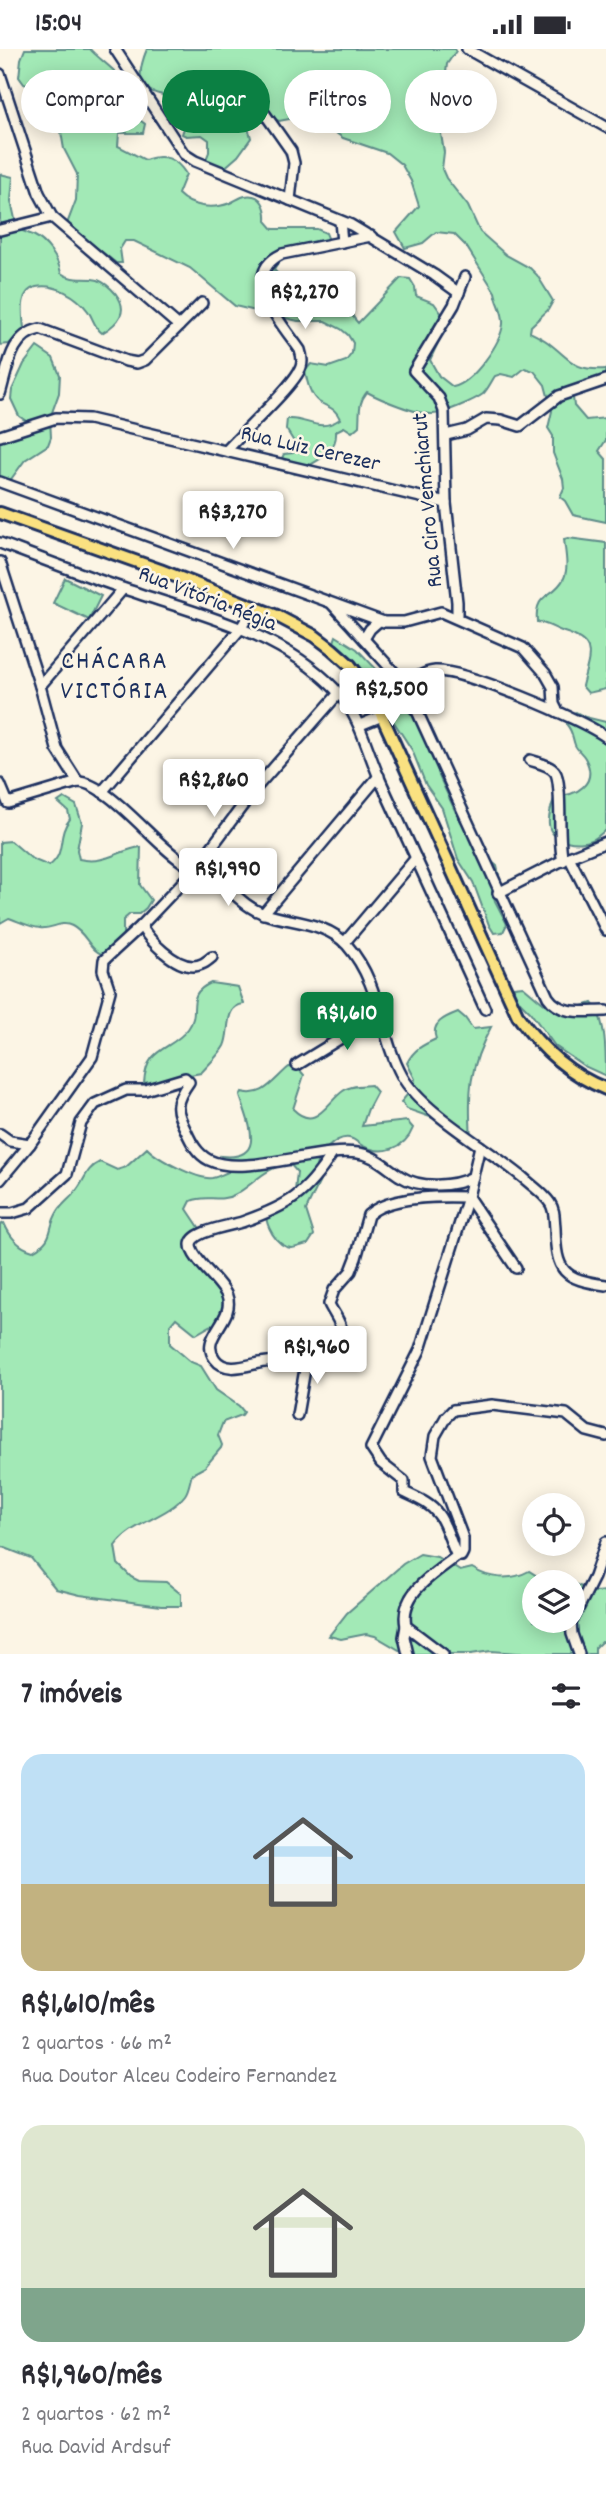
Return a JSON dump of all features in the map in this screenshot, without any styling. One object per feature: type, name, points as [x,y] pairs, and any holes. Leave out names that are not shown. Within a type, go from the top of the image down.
[{"type":"main road","points":[[0,513],[254,606],[297,625],[332,649],[371,692],[518,1016],[552,1056],[585,1079],[606,1089]]},
{"type":"street","points":[[115,49],[184,154],[371,236],[459,293]]},
{"type":"street","points":[[467,49],[606,127]]},
{"type":"street","points":[[0,74],[39,193],[52,217],[179,326]]},
{"type":"street","points":[[270,122],[291,151],[294,163],[290,199]]},
{"type":"street","points":[[0,230],[52,217]]},
{"type":"street","points":[[340,221],[342,242]]},
{"type":"street","points":[[226,451],[286,388],[301,366],[303,357],[263,291],[264,269],[271,259],[282,254],[371,236]]},
{"type":"street","name":"Rua Ciro Vemchiarut","points":[[457,618],[446,503],[444,411],[439,398],[414,371],[454,305],[465,277]]},
{"type":"street","points":[[0,394],[18,341],[28,331],[40,329],[137,363],[145,360],[202,303]]},
{"type":"street","points":[[446,435],[467,430],[486,419],[520,426],[559,396],[606,380]]},
{"type":"street","name":"Rua Luiz Cerezer","points":[[0,436],[56,418],[89,419],[446,503]]},
{"type":"street","points":[[0,482],[379,621],[404,622],[441,612],[457,618],[523,648],[545,673],[553,687],[554,704],[558,712]]},
{"type":"street","name":"Rua Vitória Régia","points":[[0,544],[123,589],[242,628],[310,666],[340,693],[360,725],[379,776],[485,1009]]},
{"type":"street","points":[[0,562],[40,686],[57,749],[78,782]]},
{"type":"street","points":[[40,686],[123,589]]},
{"type":"street","points":[[329,601],[393,671],[406,699],[417,711],[498,893],[553,1005],[562,1010],[606,1011]]},
{"type":"street","points":[[102,792],[242,628],[254,606]]},
{"type":"street","points":[[364,639],[379,621]]},
{"type":"street","points":[[402,689],[427,672],[439,671],[485,683],[558,712],[606,737]]},
{"type":"street","points":[[530,701],[541,701],[553,687]]},
{"type":"street","points":[[0,1180],[30,1144],[92,1057],[110,991],[103,970],[104,960],[141,926],[196,867],[255,789],[340,693]]},
{"type":"street","points":[[360,725],[382,716],[406,699]]},
{"type":"street","points":[[530,761],[550,767],[559,779],[559,847],[606,930]]},
{"type":"street","points":[[263,914],[379,776]]},
{"type":"street","points":[[0,785],[8,803],[86,782],[102,792],[186,864],[207,871],[252,908],[263,914],[317,926],[334,933],[345,942],[365,972],[382,1013],[402,1076],[412,1091],[480,1146],[510,1166],[551,1205],[558,1259],[564,1271],[573,1279],[606,1285]]},
{"type":"street","points":[[498,893],[606,842]]},
{"type":"street","points":[[345,942],[416,857]]},
{"type":"street","points":[[141,926],[146,936],[185,965],[194,967],[204,964],[212,957]]},
{"type":"street","points":[[297,1065],[382,1013]]},
{"type":"street","points":[[0,1213],[29,1208],[67,1174],[81,1123],[95,1104],[126,1090],[145,1090],[185,1078],[189,1082],[176,1107],[192,1143],[208,1160],[232,1165],[362,1153],[373,1157],[403,1178],[428,1184],[461,1183],[473,1177]]},
{"type":"street","points":[[0,1135],[10,1141],[30,1144]]},
{"type":"street","points":[[457,1556],[439,1515],[427,1503],[404,1492],[404,1481],[381,1463],[372,1448],[420,1350],[468,1197],[480,1146]]},
{"type":"street","points":[[332,1154],[316,1180],[302,1193],[279,1207],[193,1238],[193,1252],[222,1287],[228,1299],[224,1322],[210,1342],[210,1351],[222,1365],[232,1368],[303,1358],[325,1353],[338,1346],[342,1328],[329,1304],[330,1297],[351,1271],[364,1224],[374,1209],[403,1201],[468,1197]]},
{"type":"street","points":[[468,1197],[516,1268]]},
{"type":"street","points":[[298,1415],[305,1369],[303,1358]]},
{"type":"street","points":[[408,1654],[404,1637],[404,1616],[410,1594],[463,1552],[464,1538],[432,1455],[435,1436],[446,1417],[453,1410],[492,1405],[566,1414],[587,1431],[606,1436]]},
{"type":"street","points":[[579,1654],[571,1623],[594,1577],[606,1542]]},
{"type":"street","points":[[405,1626],[443,1654]]},
{"type":"green space","points":[[25,49],[90,49],[113,70],[21,70],[21,80],[19,77]]},
{"type":"green space","points":[[147,49],[455,49],[446,70],[405,70],[405,133],[441,133],[444,152],[442,169],[468,206],[480,232],[506,255],[537,275],[553,301],[548,310],[531,326],[530,332],[580,366],[606,369],[606,377],[585,383],[573,397],[574,406],[586,420],[606,418],[606,440],[599,451],[606,459],[606,522],[573,515],[560,497],[564,488],[563,479],[553,453],[553,436],[548,428],[552,411],[545,385],[534,371],[525,368],[514,377],[501,374],[495,376],[483,394],[438,413],[426,414],[409,409],[367,392],[361,404],[359,426],[352,432],[344,427],[336,431],[333,446],[316,462],[294,474],[285,470],[280,462],[284,454],[293,453],[296,445],[286,429],[287,419],[325,425],[340,419],[334,410],[313,396],[305,371],[311,364],[329,367],[346,361],[352,353],[353,343],[348,335],[325,321],[298,321],[235,306],[190,268],[134,241],[125,241],[120,249],[122,263],[116,263],[67,224],[76,200],[77,174],[64,149],[61,133],[119,133],[118,146],[145,160],[164,157],[178,164],[186,174],[178,194],[189,202],[209,207],[230,203],[245,196],[256,197],[262,203],[266,211],[266,221],[273,229],[317,229],[326,233],[328,238],[321,242],[291,249],[274,270],[290,281],[310,287],[344,277],[347,301],[351,314],[358,323],[401,278],[410,279],[416,296],[434,303],[444,317],[446,326],[430,360],[439,376],[453,387],[469,378],[485,361],[501,332],[502,316],[495,292],[466,246],[454,234],[436,232],[423,243],[405,248],[396,232],[419,206],[411,181],[402,165],[387,153],[343,138],[336,133],[391,133],[391,70],[284,70],[284,120],[279,121],[270,117],[270,70],[162,70],[162,95],[148,90],[148,70],[141,69]]},
{"type":"green space","points":[[249,133],[251,138],[238,156],[222,170],[203,167],[209,152],[209,140],[202,135],[182,134]]},
{"type":"green space","points":[[0,174],[13,177],[11,201],[17,228],[38,238],[47,246],[65,276],[98,280],[116,294],[122,311],[117,321],[108,329],[102,333],[99,331],[88,311],[72,296],[51,287],[36,287],[26,293],[24,299],[24,329],[9,344],[0,345]]},
{"type":"green space","points":[[37,347],[53,358],[60,375],[59,393],[50,418],[51,437],[48,445],[25,460],[9,482],[0,480],[0,435],[27,430],[26,421],[19,416],[11,399],[12,390],[24,364]]},
{"type":"green space","points":[[564,539],[606,543],[606,689],[588,693],[582,686],[589,659],[587,646],[575,636],[537,622],[537,612],[542,600],[560,585],[564,578]]},
{"type":"green space","points":[[65,578],[101,596],[89,620],[53,603]]},
{"type":"green space","points":[[336,636],[357,649],[382,675],[395,699],[415,717],[435,758],[439,776],[458,817],[483,854],[497,866],[499,875],[493,892],[507,924],[503,932],[494,933],[489,925],[473,882],[458,859],[442,808],[426,785],[412,750],[392,719],[384,694],[369,681],[359,666],[337,651],[334,642]]},
{"type":"green space","points":[[576,712],[606,722],[606,830],[594,839],[580,843],[566,841],[554,835],[549,821],[555,796],[577,791],[583,787],[589,775],[589,767],[576,747],[567,725],[568,715]]},
{"type":"green space","points":[[64,798],[76,805],[82,823],[77,850],[79,859],[104,859],[141,847],[140,885],[151,900],[139,914],[130,914],[123,920],[123,939],[109,957],[96,951],[78,930],[68,924],[40,928],[9,918],[0,923],[0,842],[11,841],[32,859],[49,866],[58,856],[63,832],[70,819],[68,811],[58,802]]},
{"type":"green space","points":[[211,983],[238,987],[244,1004],[237,1006],[230,1014],[222,1049],[201,1073],[144,1083],[149,1062],[154,1055],[188,1029],[194,1016],[195,998]]},
{"type":"green space","points":[[523,986],[558,1013],[567,1015],[574,1009],[592,1003],[603,1027],[606,1076],[584,1066],[555,1046],[530,1012],[513,995],[514,987]]},
{"type":"green space","points":[[458,1012],[473,1029],[491,1027],[474,1068],[470,1107],[471,1138],[433,1118],[407,1109],[401,1102],[413,1088],[415,1079],[407,1063],[410,1058],[419,1048],[436,1039],[435,1029],[440,1021]]},
{"type":"green space","points":[[289,1067],[298,1068],[304,1075],[293,1109],[301,1115],[315,1116],[346,1089],[371,1085],[377,1092],[362,1126],[407,1121],[413,1128],[399,1146],[392,1149],[370,1149],[349,1138],[338,1140],[327,1148],[319,1159],[316,1173],[320,1181],[306,1210],[314,1235],[308,1244],[293,1248],[286,1246],[276,1239],[267,1223],[266,1212],[289,1198],[295,1191],[297,1172],[291,1165],[274,1168],[229,1197],[191,1201],[187,1209],[201,1230],[196,1237],[197,1252],[221,1290],[225,1307],[217,1322],[196,1334],[176,1318],[170,1325],[170,1344],[191,1362],[201,1366],[216,1390],[244,1412],[223,1422],[218,1435],[221,1448],[205,1467],[192,1474],[186,1493],[178,1503],[131,1531],[115,1546],[118,1564],[131,1577],[139,1581],[166,1582],[181,1594],[181,1606],[161,1606],[80,1595],[56,1589],[31,1558],[0,1546],[0,1225],[4,1223],[15,1241],[33,1251],[48,1238],[58,1211],[76,1191],[91,1168],[100,1162],[117,1170],[126,1167],[147,1148],[168,1163],[197,1176],[212,1178],[228,1172],[227,1163],[221,1156],[236,1156],[250,1146],[250,1128],[240,1096],[242,1092],[262,1090]]},
{"type":"green space","points":[[420,1554],[437,1557],[460,1571],[472,1568],[486,1575],[500,1577],[522,1574],[522,1633],[585,1633],[585,1588],[594,1592],[606,1591],[606,1642],[601,1642],[595,1648],[595,1654],[491,1651],[471,1654],[406,1654],[375,1636],[366,1634],[341,1639],[329,1636],[347,1613],[403,1564]]},
{"type":"district","name":"CHÁCARA VICTÓRIA","points":[[115,676]]}]
